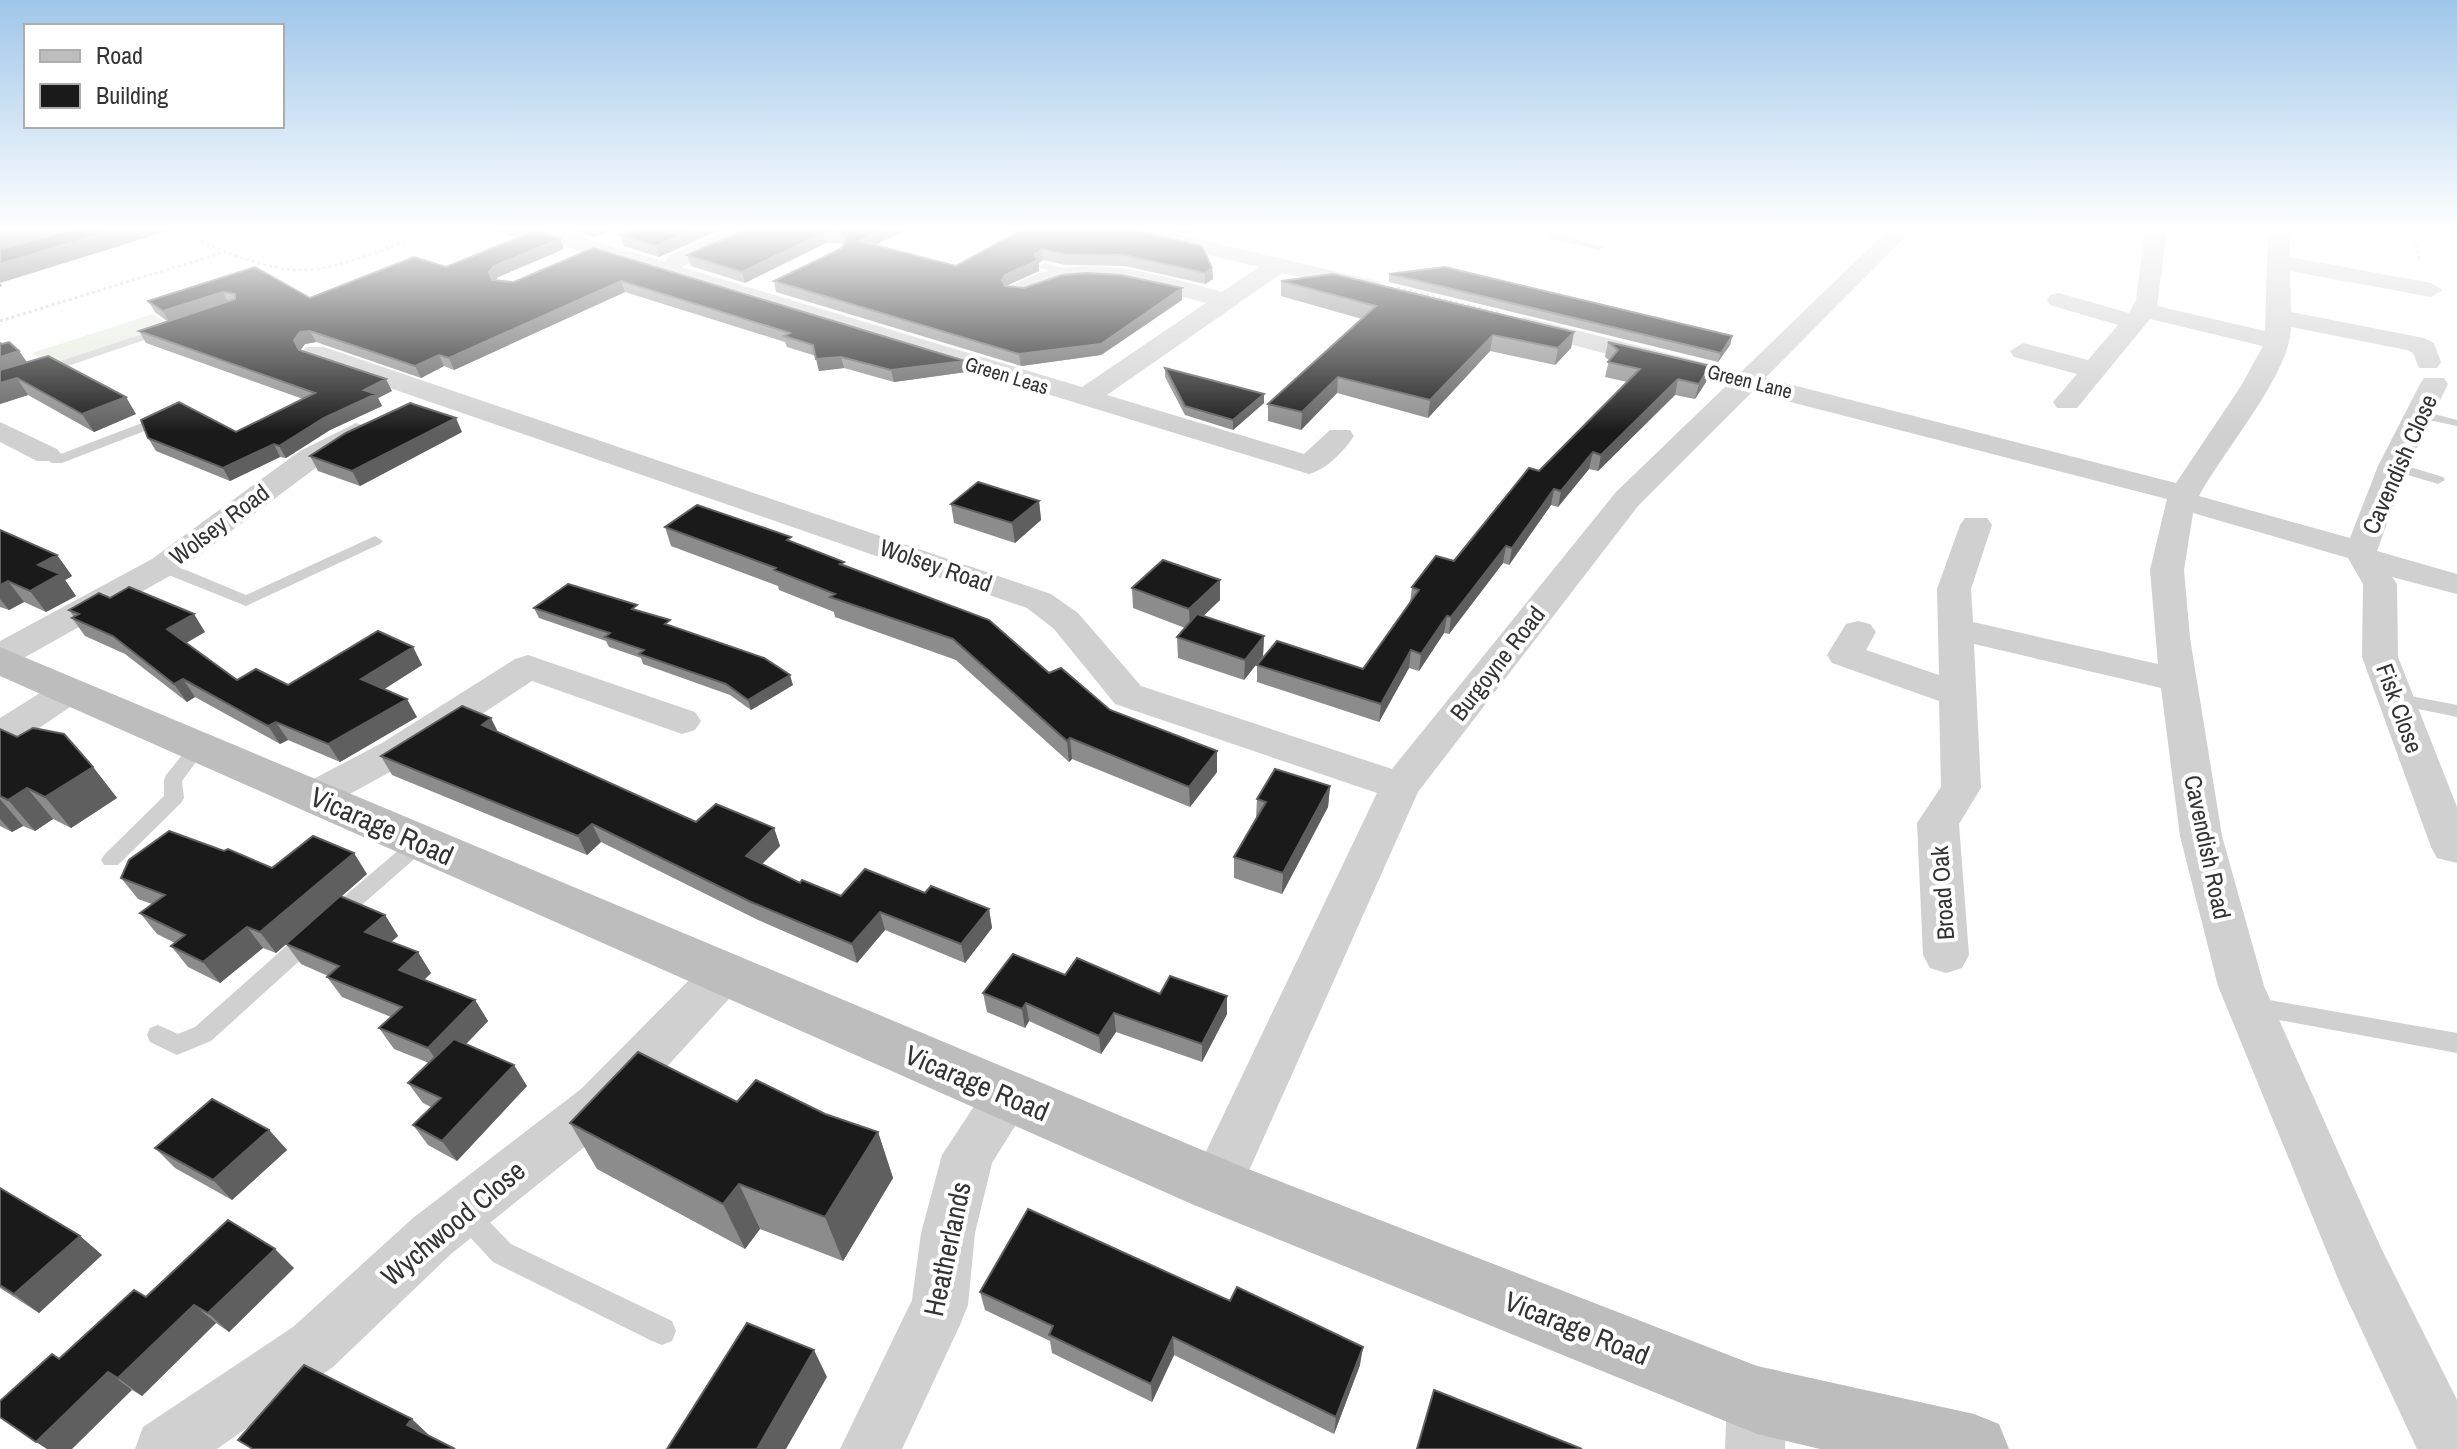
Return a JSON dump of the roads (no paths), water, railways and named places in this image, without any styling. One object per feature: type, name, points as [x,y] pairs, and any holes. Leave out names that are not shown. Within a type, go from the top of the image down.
[{"type":"street","name":"Green Leas","points":[[761,297],[1309,465],[1340,436]]},
{"type":"street","points":[[1210,297],[1226,301]]},
{"type":"street","points":[[1084,398],[1232,297]]},
{"type":"street","name":"Burgoyne Road","points":[[1216,1185],[1400,786],[1627,499],[1834,297]]},
{"type":"street","points":[[2067,402],[2138,316],[2148,297]]},
{"type":"street","name":"Cavendish Road","points":[[2279,297],[2279,330],[2255,386],[2183,498],[2175,520],[2167,570],[2177,680],[2201,836],[2249,1006],[2361,1267],[2449,1449]]},
{"type":"street","points":[[2059,300],[2138,316],[2279,330]]},
{"type":"street","name":"Green Lane","points":[[1506,321],[1749,381],[2183,498]]},
{"type":"street","name":"Cavendish Close","points":[[2183,498],[2365,556],[2393,466],[2419,414],[2431,373],[2425,349],[2415,344],[2279,330]]},
{"type":"street","points":[[2023,351],[2093,370]]},
{"type":"street","name":"Wolsey Road","points":[[315,353],[1039,601],[1066,621],[1128,695],[1400,786]]},
{"type":"street","name":"Wolsey Road","points":[[0,658],[188,550],[276,481],[342,439],[438,394]]},
{"type":"street","points":[[0,431],[47,455]]},
{"type":"street","name":"Broad Oak","points":[[1946,955],[1938,823],[1961,788],[1954,589],[1976,525]]},
{"type":"street","points":[[2365,556],[2457,584]]},
{"type":"street","name":"Fisk Close","points":[[2365,556],[2380,584],[2380,657],[2452,847],[2457,848]]},
{"type":"street","points":[[1954,629],[2177,680]]},
{"type":"street","points":[[1858,632],[1845,655],[1957,694]]},
{"type":"street","name":"Vicarage Road","points":[[0,658],[69,691],[723,975],[1216,1185],[1756,1425],[1974,1449]]},
{"type":"street","points":[[314,796],[396,752],[528,667],[682,721]]},
{"type":"street","points":[[0,736],[69,691]]},
{"type":"street","name":"Wychwood Close","points":[[165,1449],[313,1347],[432,1236],[599,1105],[723,975]]},
{"type":"street","name":"Heatherlands","points":[[870,1449],[940,1305],[948,1233],[968,1155],[1008,1097]]},
{"type":"lane","points":[[0,385],[175,327]]},
{"type":"lane","points":[[2419,414],[2453,423]]},
{"type":"lane","points":[[47,455],[57,460],[155,422]]},
{"type":"lane","points":[[2393,466],[2438,480]]},
{"type":"lane","points":[[159,568],[180,573],[246,601],[375,541]]},
{"type":"lane","points":[[2395,699],[2457,711]]},
{"type":"lane","points":[[111,860],[174,798],[173,780],[198,747]]},
{"type":"lane","points":[[158,1035],[177,1045],[203,1034],[420,843]]},
{"type":"lane","points":[[2249,1006],[2457,1043]]},
{"type":"lane","points":[[463,1211],[502,1253],[662,1331]]}]
